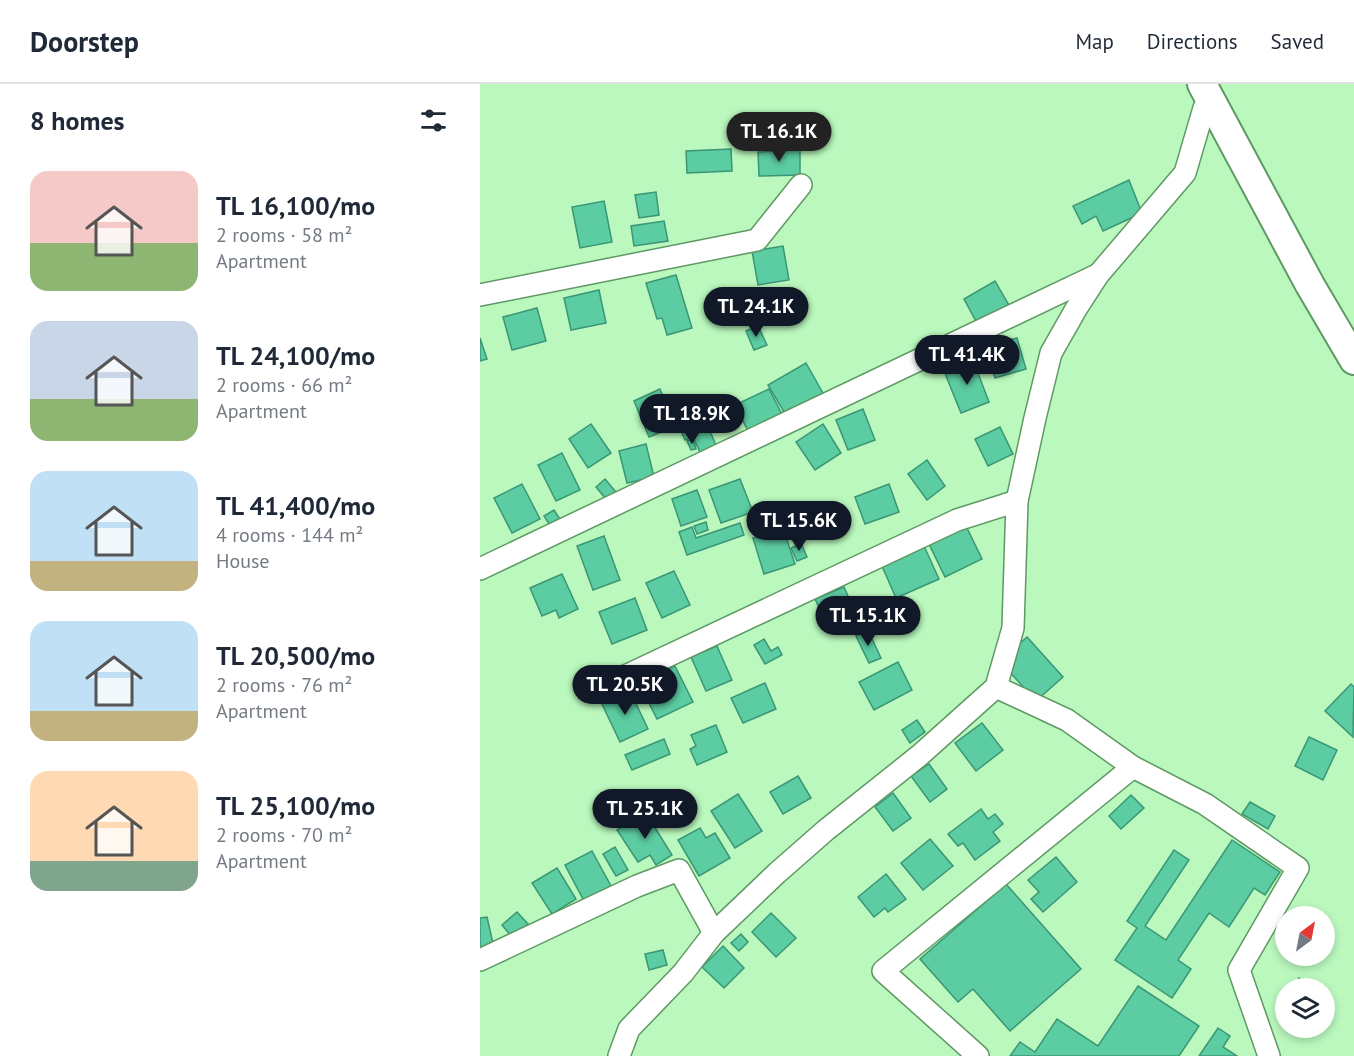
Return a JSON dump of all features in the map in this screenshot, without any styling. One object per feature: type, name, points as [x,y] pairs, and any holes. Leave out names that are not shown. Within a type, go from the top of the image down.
[{"type":"street","points":[[618,1056],[629,1029],[683,973],[714,933],[818,837],[920,755],[996,687],[1013,628],[1017,501],[1051,353],[1098,275],[1185,173],[1207,93]]},
{"type":"street","points":[[1207,93],[1310,285],[1354,360]]},
{"type":"street","points":[[480,295],[757,240],[801,185]]},
{"type":"street","points":[[480,569],[1098,275]]},
{"type":"street","points":[[621,678],[957,520],[1017,501]]},
{"type":"street","points":[[996,687],[1067,720],[1134,767],[1205,804],[1298,868],[1239,970],[1269,1056]]},
{"type":"street","points":[[978,1056],[883,971],[1134,767]]},
{"type":"street","points":[[480,960],[637,886],[679,870],[714,933]]},
{"type":"building","points":[[731,149],[732,171],[687,173],[686,151]]},
{"type":"building","points":[[800,150],[800,175],[759,176],[758,152]]},
{"type":"building","points":[[1129,180],[1142,213],[1103,231],[1096,216],[1082,224],[1073,206]]},
{"type":"building","points":[[656,192],[659,215],[639,218],[635,195]]},
{"type":"building","points":[[604,201],[612,242],[580,248],[572,207]]},
{"type":"building","points":[[664,221],[668,241],[634,246],[631,226]]},
{"type":"building","points":[[783,246],[789,280],[758,285],[752,251]]},
{"type":"building","points":[[676,275],[692,328],[667,335],[662,318],[657,319],[646,283]]},
{"type":"building","points":[[995,281],[1010,307],[978,325],[964,299]]},
{"type":"building","points":[[599,290],[606,323],[571,330],[564,298]]},
{"type":"building","points":[[762,301],[766,319],[743,324],[738,307]]},
{"type":"building","points":[[537,308],[546,341],[512,350],[503,317]]},
{"type":"building","points":[[758,326],[767,345],[754,350],[746,331]]},
{"type":"building","points":[[480,338],[487,359],[480,361]]},
{"type":"building","points":[[1017,338],[1026,369],[995,378],[985,347]]},
{"type":"building","points":[[973,360],[989,402],[961,413],[944,371]]},
{"type":"building","points":[[806,363],[824,395],[787,417],[768,385]]},
{"type":"building","points":[[660,389],[676,426],[649,437],[634,401]]},
{"type":"building","points":[[769,389],[786,422],[752,439],[735,405]]},
{"type":"building","points":[[698,404],[716,445],[700,452],[693,437],[685,440],[674,415]]},
{"type":"building","points":[[863,409],[875,440],[848,450],[836,420]]},
{"type":"building","points":[[591,424],[611,453],[588,468],[569,439]]},
{"type":"building","points":[[823,424],[841,453],[815,470],[796,442]]},
{"type":"building","points":[[1000,427],[1013,454],[988,466],[975,439]]},
{"type":"building","points":[[693,439],[696,449],[691,450],[687,441]]},
{"type":"building","points":[[646,444],[654,477],[627,483],[619,451]]},
{"type":"building","points":[[562,453],[580,490],[556,501],[538,465]]},
{"type":"building","points":[[927,460],[945,486],[927,500],[908,474]]},
{"type":"building","points":[[605,479],[621,498],[611,505],[596,487]]},
{"type":"building","points":[[740,479],[753,512],[721,523],[709,490]]},
{"type":"building","points":[[522,484],[540,519],[512,533],[494,498]]},
{"type":"building","points":[[889,484],[899,512],[865,524],[855,497]]},
{"type":"building","points":[[697,490],[707,517],[681,526],[672,499]]},
{"type":"building","points":[[554,510],[563,524],[553,530],[544,516]]},
{"type":"building","points":[[706,522],[708,530],[697,534],[694,526]]},
{"type":"building","points":[[740,523],[744,535],[687,555],[679,532],[692,527],[696,538]]},
{"type":"building","points":[[966,526],[982,559],[945,577],[929,544]]},
{"type":"building","points":[[783,528],[795,564],[764,574],[753,538]]},
{"type":"building","points":[[604,536],[620,580],[593,590],[577,546]]},
{"type":"building","points":[[801,543],[807,557],[797,561],[791,548]]},
{"type":"building","points":[[924,546],[939,579],[896,598],[881,564]]},
{"type":"building","points":[[674,571],[690,605],[662,618],[646,583]]},
{"type":"building","points":[[562,574],[578,609],[559,618],[556,610],[542,616],[530,588]]},
{"type":"building","points":[[844,587],[858,619],[830,632],[815,599]]},
{"type":"building","points":[[635,598],[647,630],[612,644],[599,612]]},
{"type":"building","points":[[868,630],[881,658],[869,663],[856,636]]},
{"type":"building","points":[[1027,637],[1063,677],[1036,701],[1006,668],[1016,659],[1010,652]]},
{"type":"building","points":[[764,639],[771,651],[778,647],[782,655],[765,664],[754,645]]},
{"type":"building","points":[[717,646],[732,680],[706,691],[691,657]]},
{"type":"building","points":[[898,662],[912,690],[874,710],[859,682]]},
{"type":"building","points":[[675,666],[693,702],[657,719],[645,695],[656,689],[651,678]]},
{"type":"building","points":[[765,683],[776,709],[743,723],[731,698]]},
{"type":"building","points":[[1351,684],[1354,687],[1353,737],[1325,711]]},
{"type":"building","points":[[630,691],[648,729],[620,742],[602,704]]},
{"type":"building","points":[[917,720],[925,732],[910,743],[902,730]]},
{"type":"building","points":[[982,723],[1003,750],[976,771],[955,743]]},
{"type":"building","points":[[716,725],[727,752],[697,765],[690,749],[696,746],[691,735]]},
{"type":"building","points":[[1309,737],[1337,750],[1323,780],[1295,766]]},
{"type":"building","points":[[664,739],[670,754],[632,770],[625,755]]},
{"type":"building","points":[[929,764],[947,789],[930,802],[911,776]]},
{"type":"building","points":[[798,776],[811,798],[783,814],[770,792]]},
{"type":"building","points":[[893,793],[911,818],[893,831],[875,807]]},
{"type":"building","points":[[738,794],[762,831],[735,848],[711,811]]},
{"type":"building","points":[[1131,795],[1144,808],[1121,829],[1109,816]]},
{"type":"building","points":[[1250,802],[1275,816],[1268,829],[1242,814]]},
{"type":"building","points":[[981,809],[988,819],[995,814],[1003,824],[993,832],[1000,841],[975,860],[963,843],[958,846],[948,834]]},
{"type":"building","points":[[646,813],[672,855],[656,865],[650,855],[638,862],[617,830]]},
{"type":"building","points":[[700,828],[706,838],[715,833],[730,858],[699,876],[678,840]]},
{"type":"building","points":[[930,839],[953,866],[923,890],[901,863]]},
{"type":"building","points":[[1232,840],[1280,872],[1265,895],[1254,888],[1229,927],[1209,913],[1178,960],[1191,969],[1172,998],[1115,960],[1137,928],[1127,921],[1174,850],[1189,860],[1145,926],[1166,940]]},
{"type":"building","points":[[615,847],[628,870],[616,876],[603,854]]},
{"type":"building","points":[[592,851],[611,886],[584,901],[565,865]]},
{"type":"building","points":[[1056,857],[1077,882],[1043,912],[1031,899],[1039,892],[1028,880]]},
{"type":"building","points":[[557,868],[576,899],[552,914],[532,883]]},
{"type":"building","points":[[886,874],[906,899],[888,912],[885,908],[874,917],[858,897]]},
{"type":"building","points":[[1006,884],[1081,969],[1010,1031],[973,989],[958,1002],[920,959]]},
{"type":"building","points":[[517,912],[528,924],[512,937],[502,925]]},
{"type":"building","points":[[771,913],[796,938],[776,957],[752,932]]},
{"type":"building","points":[[487,917],[494,948],[480,951],[480,918]]},
{"type":"building","points":[[741,934],[748,942],[739,951],[731,943]]},
{"type":"building","points":[[723,946],[744,968],[724,988],[702,967]]},
{"type":"building","points":[[663,950],[667,965],[649,970],[645,954]]},
{"type":"building","points":[[1138,986],[1199,1026],[1179,1056],[1010,1056],[1020,1042],[1035,1052],[1057,1019],[1098,1046]]},
{"type":"building","points":[[1218,1028],[1230,1036],[1223,1047],[1237,1056],[1199,1056]]}]
